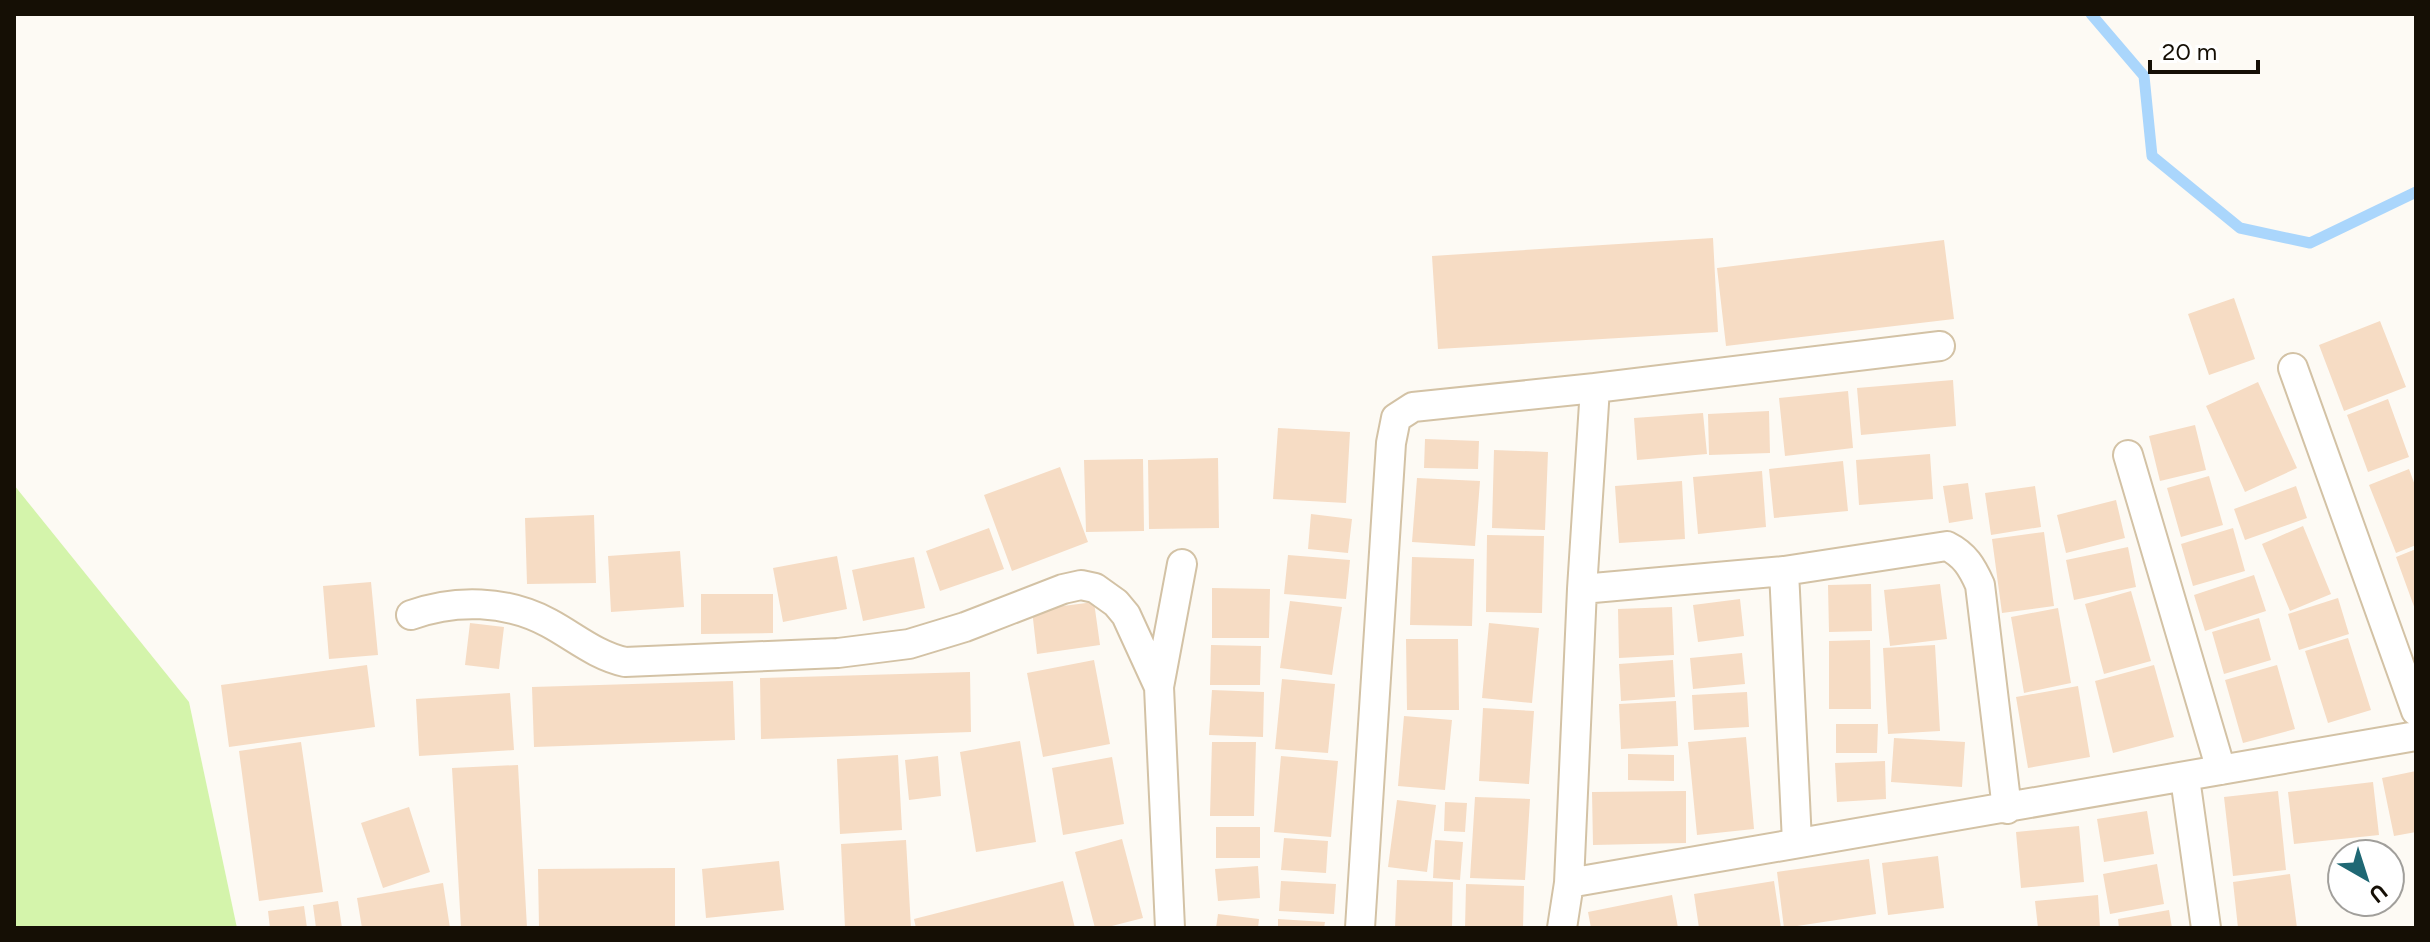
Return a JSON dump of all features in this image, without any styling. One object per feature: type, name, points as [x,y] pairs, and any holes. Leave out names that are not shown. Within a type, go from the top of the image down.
[{"type":"street","points":[[1360,928],[1391,443],[1396,418],[1413,407],[1940,346]]},
{"type":"street","points":[[2293,368],[2416,711]]},
{"type":"street","points":[[1562,928],[1569,883],[1582,589],[1595,388]]},
{"type":"street","points":[[2128,455],[2221,770]]},
{"type":"street","points":[[1582,589],[1784,571],[1947,546],[1973,567],[1980,585],[2007,809]]},
{"type":"street","points":[[1170,928],[1159,687],[1182,564]]},
{"type":"street","points":[[1784,571],[1797,842]]},
{"type":"street","points":[[411,615],[446,605],[475,603],[525,612],[548,622],[605,657],[625,662],[838,653],[909,644],[1081,585],[1095,588],[1106,595],[1126,615],[1159,687]]},
{"type":"street","points":[[1569,883],[2416,736]]},
{"type":"street","points":[[2185,778],[2206,928]]},
{"type":"green space","points":[[14,485],[189,702],[237,928],[14,928]]},
{"type":"building","points":[[1713,238],[1718,332],[1438,349],[1432,256]]},
{"type":"building","points":[[1944,240],[1954,319],[1726,346],[1717,268]]},
{"type":"building","points":[[2234,298],[2255,359],[2209,375],[2188,314]]},
{"type":"building","points":[[2380,321],[2406,387],[2344,411],[2319,345]]},
{"type":"building","points":[[1953,380],[1956,426],[1861,435],[1857,388]]},
{"type":"building","points":[[2258,382],[2297,468],[2245,492],[2206,406]]},
{"type":"building","points":[[1848,391],[1853,448],[1785,456],[1779,398]]},
{"type":"building","points":[[2388,399],[2409,457],[2368,472],[2347,415]]},
{"type":"building","points":[[1769,411],[1770,453],[1709,455],[1708,414]]},
{"type":"building","points":[[1703,413],[1707,454],[1637,460],[1634,418]]},
{"type":"building","points":[[2195,425],[2206,470],[2160,481],[2149,436]]},
{"type":"building","points":[[1278,428],[1350,432],[1346,503],[1273,499]]},
{"type":"building","points":[[1425,439],[1479,441],[1478,469],[1424,468]]},
{"type":"building","points":[[1494,450],[1548,452],[1545,530],[1492,528]]},
{"type":"building","points":[[1930,454],[1933,499],[1859,505],[1856,460]]},
{"type":"building","points":[[1218,458],[1219,528],[1149,529],[1148,460]]},
{"type":"building","points":[[1143,459],[1144,531],[1086,532],[1084,460]]},
{"type":"building","points":[[1843,461],[1848,511],[1774,518],[1769,469]]},
{"type":"building","points":[[1060,467],[1088,542],[1012,571],[984,495]]},
{"type":"building","points":[[2409,469],[2416,488],[2416,545],[2396,553],[2369,485]]},
{"type":"building","points":[[1762,471],[1766,527],[1698,534],[1693,477]]},
{"type":"building","points":[[2209,476],[2223,525],[2181,537],[2167,488]]},
{"type":"building","points":[[1417,478],[1480,481],[1475,546],[1412,542]]},
{"type":"building","points":[[1682,481],[1685,539],[1619,543],[1615,486]]},
{"type":"building","points":[[1968,483],[1973,519],[1949,523],[1943,486]]},
{"type":"building","points":[[2035,486],[2041,527],[1991,535],[1985,493]]},
{"type":"building","points":[[2296,486],[2307,518],[2245,540],[2234,509]]},
{"type":"building","points":[[2116,500],[2125,538],[2066,553],[2057,515]]},
{"type":"building","points":[[1311,514],[1352,519],[1348,553],[1308,549]]},
{"type":"building","points":[[594,515],[596,583],[527,584],[525,518]]},
{"type":"building","points":[[2303,526],[2331,594],[2290,611],[2262,544]]},
{"type":"building","points":[[989,528],[1004,569],[940,591],[926,551]]},
{"type":"building","points":[[2233,528],[2245,571],[2193,586],[2181,544]]},
{"type":"building","points":[[2044,532],[2054,606],[2002,613],[1992,539]]},
{"type":"building","points":[[1487,535],[1544,536],[1542,613],[1486,612]]},
{"type":"building","points":[[2128,547],[2136,587],[2074,600],[2066,560]]},
{"type":"building","points":[[2416,549],[2416,612],[2396,557]]},
{"type":"building","points":[[680,551],[684,607],[611,612],[608,556]]},
{"type":"building","points":[[1288,555],[1350,560],[1346,599],[1284,594]]},
{"type":"building","points":[[837,556],[847,609],[783,622],[773,568]]},
{"type":"building","points":[[914,557],[925,608],[863,621],[852,570]]},
{"type":"building","points":[[1412,557],[1474,559],[1472,626],[1410,625]]},
{"type":"building","points":[[2254,575],[2266,611],[2205,631],[2194,595]]},
{"type":"building","points":[[371,582],[378,655],[329,659],[323,586]]},
{"type":"building","points":[[1871,584],[1872,631],[1829,632],[1828,585]]},
{"type":"building","points":[[1940,584],[1947,639],[1890,646],[1884,590]]},
{"type":"building","points":[[1212,588],[1270,589],[1269,638],[1212,638]]},
{"type":"building","points":[[2131,591],[2151,661],[2104,674],[2085,604]]},
{"type":"building","points":[[701,594],[773,594],[773,633],[701,634]]},
{"type":"building","points":[[2338,598],[2349,634],[2299,650],[2288,614]]},
{"type":"building","points":[[1740,599],[1744,636],[1698,642],[1693,605]]},
{"type":"building","points":[[1290,601],[1342,607],[1332,675],[1280,668]]},
{"type":"building","points":[[1094,602],[1100,645],[1037,654],[1032,610]]},
{"type":"building","points":[[1672,607],[1674,655],[1619,658],[1618,609]]},
{"type":"building","points":[[2058,608],[2071,683],[2024,693],[2011,617]]},
{"type":"building","points":[[2259,618],[2271,660],[2224,674],[2212,632]]},
{"type":"building","points":[[470,623],[504,627],[499,669],[465,665]]},
{"type":"building","points":[[1489,623],[1539,628],[1532,703],[1482,698]]},
{"type":"building","points":[[2348,638],[2371,710],[2328,723],[2305,651]]},
{"type":"building","points":[[1406,639],[1458,639],[1459,710],[1407,710]]},
{"type":"building","points":[[1870,640],[1871,709],[1829,709],[1829,641]]},
{"type":"building","points":[[1211,645],[1261,646],[1260,685],[1210,685]]},
{"type":"building","points":[[1935,645],[1940,731],[1888,734],[1883,648]]},
{"type":"building","points":[[1742,653],[1745,684],[1693,689],[1690,658]]},
{"type":"building","points":[[1094,660],[1110,744],[1043,757],[1027,673]]},
{"type":"building","points":[[1673,660],[1675,697],[1621,701],[1619,664]]},
{"type":"building","points":[[367,665],[375,727],[229,747],[221,685]]},
{"type":"building","points":[[2154,665],[2174,737],[2113,753],[2095,681]]},
{"type":"building","points":[[2277,665],[2295,729],[2243,743],[2225,680]]},
{"type":"building","points":[[970,672],[971,732],[761,739],[760,678]]},
{"type":"building","points":[[1282,679],[1335,684],[1328,753],[1275,749]]},
{"type":"building","points":[[733,681],[735,740],[534,747],[532,687]]},
{"type":"building","points":[[2078,686],[2090,757],[2028,768],[2016,697]]},
{"type":"building","points":[[1212,690],[1264,692],[1263,737],[1209,735]]},
{"type":"building","points":[[1747,692],[1749,727],[1694,730],[1692,695]]},
{"type":"building","points":[[510,693],[514,750],[419,756],[416,699]]},
{"type":"building","points":[[1676,701],[1678,746],[1621,749],[1619,704]]},
{"type":"building","points":[[1483,708],[1534,711],[1529,784],[1479,781]]},
{"type":"building","points":[[1404,716],[1452,720],[1445,790],[1398,786]]},
{"type":"building","points":[[1836,724],[1878,724],[1877,753],[1836,753]]},
{"type":"building","points":[[1746,737],[1754,829],[1697,835],[1688,742]]},
{"type":"building","points":[[1894,738],[1965,742],[1962,787],[1891,782]]},
{"type":"building","points":[[1020,741],[1036,842],[976,852],[960,752]]},
{"type":"building","points":[[301,742],[323,892],[259,901],[239,751]]},
{"type":"building","points":[[1212,742],[1256,742],[1254,816],[1210,816]]},
{"type":"building","points":[[1628,754],[1674,755],[1674,781],[1628,780]]},
{"type":"building","points":[[898,755],[902,830],[840,834],[837,759]]},
{"type":"building","points":[[938,756],[941,796],[909,800],[905,760]]},
{"type":"building","points":[[1281,756],[1338,761],[1331,837],[1274,832]]},
{"type":"building","points":[[1112,757],[1124,824],[1063,835],[1052,768]]},
{"type":"building","points":[[1885,761],[1886,799],[1837,802],[1835,763]]},
{"type":"building","points":[[518,765],[527,928],[461,928],[452,768]]},
{"type":"building","points":[[2416,771],[2416,832],[2394,836],[2382,778]]},
{"type":"building","points":[[2373,782],[2379,835],[2326,838],[2326,841],[2294,844],[2288,792]]},
{"type":"building","points":[[1686,791],[1686,843],[1593,845],[1592,792]]},
{"type":"building","points":[[2278,791],[2286,870],[2233,876],[2224,797]]},
{"type":"building","points":[[1475,797],[1530,799],[1525,880],[1470,878]]},
{"type":"building","points":[[1397,800],[1436,805],[1427,872],[1388,867]]},
{"type":"building","points":[[1445,802],[1467,803],[1465,832],[1444,831]]},
{"type":"building","points":[[409,807],[430,872],[383,888],[361,823]]},
{"type":"building","points":[[2147,811],[2154,854],[2104,862],[2097,819]]},
{"type":"building","points":[[2079,826],[2084,882],[2021,888],[2016,832]]},
{"type":"building","points":[[1216,827],[1260,827],[1260,858],[1216,858]]},
{"type":"building","points":[[1284,838],[1328,841],[1326,873],[1281,870]]},
{"type":"building","points":[[1122,839],[1143,918],[1095,928],[1075,852]]},
{"type":"building","points":[[906,840],[911,928],[845,928],[841,844]]},
{"type":"building","points":[[1435,840],[1463,842],[1460,880],[1433,878]]},
{"type":"building","points":[[1938,856],[1944,908],[1888,915],[1882,863]]},
{"type":"building","points":[[1869,859],[1876,914],[1784,928],[1777,872]]},
{"type":"building","points":[[779,861],[784,910],[706,918],[702,869]]},
{"type":"building","points":[[2157,864],[2164,904],[2110,914],[2103,874]]},
{"type":"building","points":[[1258,866],[1260,898],[1218,901],[1215,869]]},
{"type":"building","points":[[675,868],[675,928],[539,928],[538,869]]},
{"type":"building","points":[[2290,874],[2297,928],[2238,928],[2233,882]]},
{"type":"building","points":[[1397,880],[1453,882],[1452,928],[1395,928]]},
{"type":"building","points":[[1063,881],[1075,928],[916,928],[914,919]]},
{"type":"building","points":[[1281,881],[1336,884],[1334,914],[1279,911]]},
{"type":"building","points":[[1774,881],[1781,928],[1699,928],[1694,894]]},
{"type":"building","points":[[443,883],[450,928],[362,928],[357,898]]},
{"type":"building","points":[[1466,884],[1524,886],[1523,928],[1465,928]]},
{"type":"building","points":[[1672,895],[1678,928],[1591,928],[1588,912]]},
{"type":"building","points":[[2098,895],[2100,928],[2038,928],[2035,901]]},
{"type":"building","points":[[338,901],[342,928],[316,928],[313,905]]},
{"type":"building","points":[[304,906],[307,928],[270,928],[268,911]]},
{"type":"building","points":[[2169,910],[2172,928],[2119,928],[2118,919]]},
{"type":"building","points":[[1218,914],[1259,919],[1258,928],[1216,928]]},
{"type":"building","points":[[1278,919],[1325,922],[1324,928],[1278,928]]},
{"type":"waterway","points":[[2091,14],[2144,76],[2152,156],[2240,228],[2310,243],[2416,192]]}]
